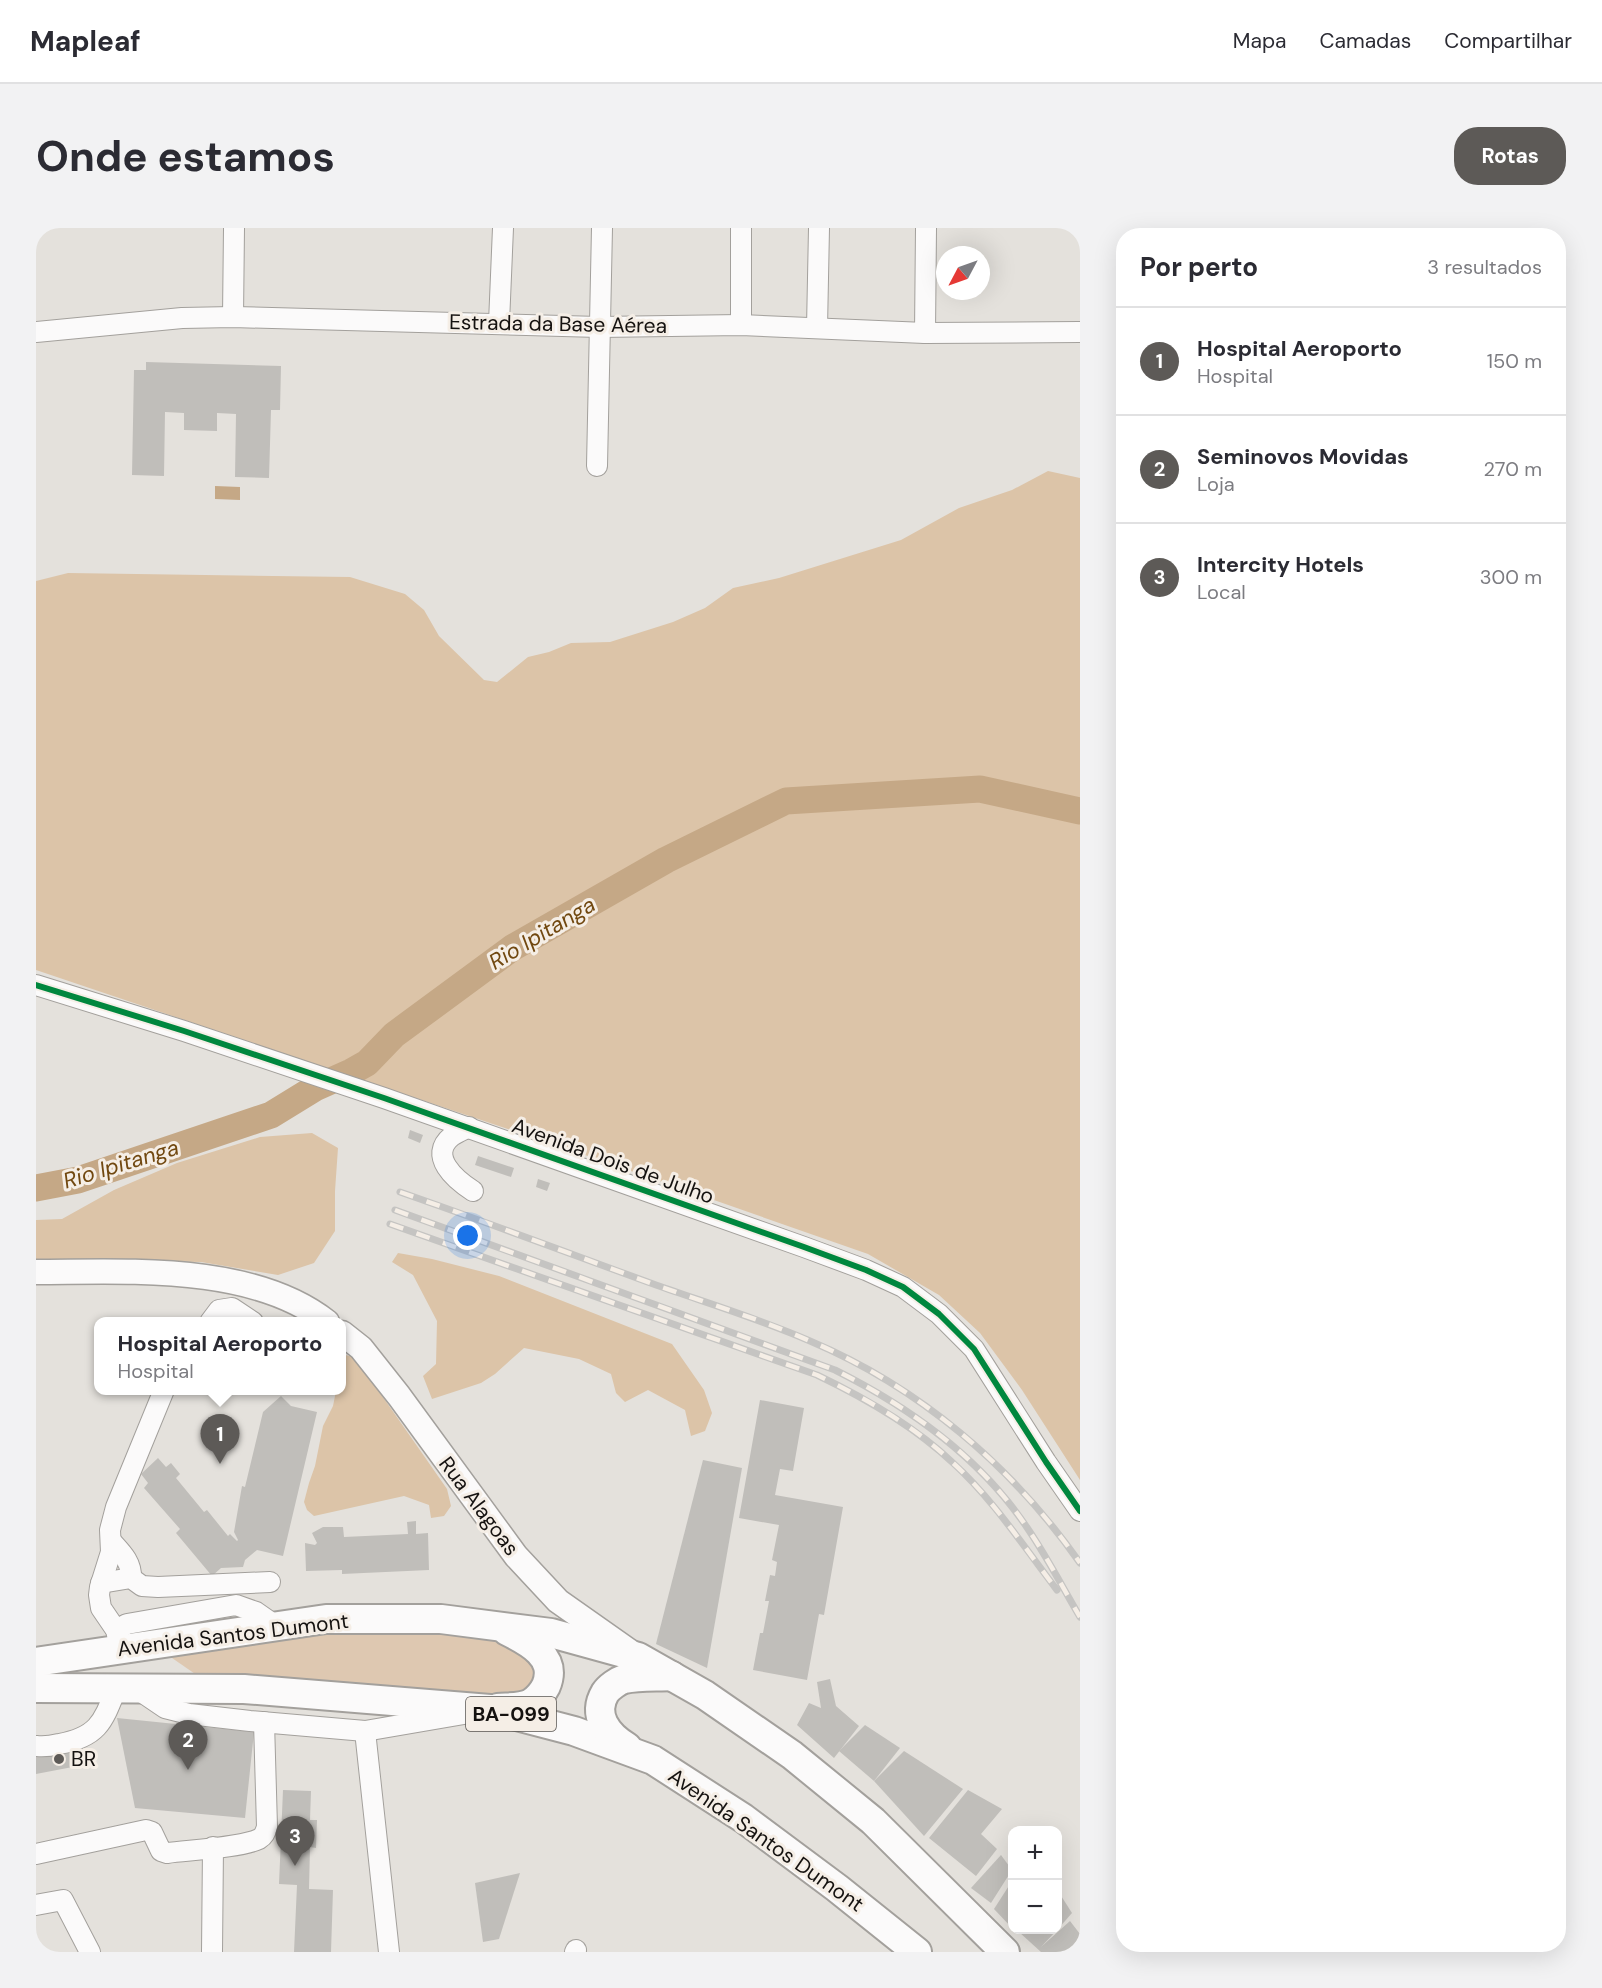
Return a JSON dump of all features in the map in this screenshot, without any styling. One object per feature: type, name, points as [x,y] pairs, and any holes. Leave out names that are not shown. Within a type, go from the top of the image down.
[{"type":"highway","name":"Avenida Santos Dumont","points":[[36,1662],[118,1639],[337,1619],[441,1619],[551,1633],[638,1657],[705,1695],[792,1755],[873,1821],[1005,1952]]},
{"type":"highway","points":[[490,1709],[529,1704],[543,1692],[550,1676],[547,1663],[537,1649],[495,1626]]},
{"type":"highway","points":[[653,1760],[613,1739],[600,1718],[599,1703],[607,1689],[622,1680],[672,1676]]},
{"type":"highway","name":"Avenida Santos Dumont","points":[[36,1688],[244,1689],[490,1709],[574,1731],[653,1760],[743,1818],[837,1888],[916,1952]]},
{"type":"main road","points":[[36,1272],[159,1272],[213,1277],[265,1290],[312,1310],[321,1317]]},
{"type":"main road","name":"Rua Alagoas","points":[[346,1336],[361,1348],[399,1396],[516,1556],[558,1600],[638,1657]]},
{"type":"street","points":[[232,317],[234,228]]},
{"type":"street","points":[[499,323],[503,228]]},
{"type":"street","points":[[597,466],[602,228]]},
{"type":"street","points":[[741,228],[741,325]]},
{"type":"street","points":[[817,328],[819,228]]},
{"type":"street","points":[[925,333],[926,228]]},
{"type":"street","name":"Estrada da Base Aérea","points":[[36,332],[182,318],[232,317],[599,327],[741,325],[925,333],[1080,332]]},
{"type":"street","name":"Avenida Dois de Julho","points":[[36,985],[184,1031],[469,1127],[825,1254],[903,1287],[939,1314],[974,1349],[1080,1511]]},
{"type":"street","points":[[469,1127],[452,1136],[444,1146],[442,1157],[448,1172],[473,1191]]},
{"type":"street","points":[[214,1317],[219,1310],[232,1308],[246,1317]]},
{"type":"street","points":[[118,1639],[101,1608],[99,1595],[111,1552],[110,1530],[116,1508],[162,1395]]},
{"type":"street","points":[[111,1541],[125,1556],[131,1571],[131,1578]]},
{"type":"street","points":[[101,1582],[131,1578],[142,1586],[158,1587],[270,1582]]},
{"type":"street","points":[[36,1746],[43,1747],[78,1741],[91,1733],[127,1689],[165,1708],[189,1714],[365,1731],[490,1709]]},
{"type":"street","points":[[36,1854],[146,1830],[152,1832],[156,1837],[161,1851],[167,1852],[244,1843],[264,1835],[267,1827],[264,1722]]},
{"type":"street","points":[[365,1731],[389,1952]]},
{"type":"street","points":[[212,1952],[213,1847]]},
{"type":"street","points":[[36,1905],[63,1899],[90,1952]]},
{"type":"shaded area","points":[[1048,471],[1080,478],[1080,1480],[1022,1390],[980,1333],[939,1295],[868,1254],[585,1155],[36,970],[36,581],[68,573],[350,577],[405,594],[424,610],[439,636],[484,680],[497,682],[528,657],[571,643],[610,642],[673,622],[705,608],[733,588],[779,578],[901,540],[959,508],[1012,490]]},
{"type":"shaded area","points":[[215,486],[240,487],[240,500],[215,499]]},
{"type":"shaded area","points":[[312,1133],[338,1148],[335,1231],[314,1263],[278,1275],[201,1262],[36,1259],[36,1220],[62,1219],[114,1190],[177,1163],[260,1137]]},
{"type":"shaded area","points":[[398,1253],[499,1276],[672,1344],[704,1390],[712,1413],[705,1431],[691,1436],[685,1410],[648,1390],[625,1402],[616,1393],[611,1374],[579,1359],[524,1348],[495,1374],[481,1383],[432,1399],[423,1376],[436,1364],[437,1321],[413,1275],[392,1262]]},
{"type":"shaded area","points":[[346,1355],[355,1357],[447,1489],[451,1506],[444,1516],[431,1518],[429,1505],[404,1496],[314,1516],[307,1510],[304,1502],[315,1466],[323,1426],[333,1406],[335,1395],[346,1395]]},
{"type":"shaded area","points":[[378,1627],[508,1640],[539,1660],[535,1689],[492,1698],[201,1678],[159,1649]]},
{"type":"building","points":[[146,362],[281,366],[280,410],[271,410],[269,478],[235,477],[236,414],[217,413],[217,431],[184,430],[184,413],[165,412],[164,476],[132,475],[134,370],[146,370]]},
{"type":"building","points":[[410,1130],[423,1135],[420,1143],[408,1138]]},
{"type":"building","points":[[478,1156],[514,1168],[511,1177],[475,1165]]},
{"type":"building","points":[[538,1179],[550,1183],[547,1191],[536,1187]]},
{"type":"building","points":[[281,1396],[291,1406],[317,1412],[283,1556],[257,1550],[245,1560],[243,1567],[221,1568],[212,1576],[176,1533],[180,1529],[144,1488],[148,1483],[141,1474],[158,1458],[166,1467],[171,1463],[180,1474],[176,1478],[204,1512],[207,1510],[228,1536],[230,1534],[237,1541],[234,1532],[242,1486],[245,1487],[263,1412]]},
{"type":"building","points":[[760,1400],[804,1408],[793,1471],[780,1469],[775,1495],[843,1507],[824,1615],[819,1614],[807,1680],[753,1670],[769,1601],[765,1601],[770,1575],[775,1576],[777,1562],[772,1560],[779,1525],[739,1518]]},
{"type":"building","points":[[703,1460],[742,1468],[707,1668],[656,1644]]},
{"type":"building","points":[[416,1521],[416,1534],[428,1533],[429,1570],[342,1574],[342,1570],[306,1571],[305,1543],[315,1545],[317,1543],[312,1533],[323,1527],[343,1527],[344,1537],[408,1534],[407,1522]]},
{"type":"building","points":[[830,1679],[836,1706],[859,1726],[834,1758],[797,1725],[809,1703],[821,1708],[817,1682]]},
{"type":"building","points":[[117,1718],[254,1732],[245,1818],[135,1808]]},
{"type":"building","points":[[865,1725],[900,1748],[874,1781],[839,1751]]},
{"type":"building","name":"BR","points":[[79,1747],[83,1765],[36,1774],[36,1754]]},
{"type":"building","points":[[904,1751],[963,1789],[924,1836],[874,1781]]},
{"type":"building","points":[[283,1790],[311,1791],[310,1820],[317,1820],[316,1848],[310,1847],[309,1889],[333,1890],[331,1952],[294,1952],[297,1885],[279,1884]]},
{"type":"building","points":[[968,1790],[1002,1809],[981,1834],[997,1849],[976,1876],[929,1838]]},
{"type":"building","points":[[1001,1855],[1008,1865],[1008,1876],[991,1903],[971,1888]]},
{"type":"building","points":[[520,1873],[499,1939],[483,1942],[475,1883]]},
{"type":"building","points":[[1008,1887],[1008,1924],[994,1909]]},
{"type":"building","points":[[1062,1897],[1072,1913],[1062,1924]]},
{"type":"building","points":[[1070,1921],[1080,1934],[1080,1952],[1041,1952],[1021,1934],[1053,1934],[1041,1947],[1056,1934],[1062,1934],[1062,1928]]},
{"type":"waterway","name":"Rio Ipitanga","points":[[36,1188],[78,1180],[271,1115],[315,1088],[367,1063],[394,1035],[512,948],[666,860],[786,801],[980,789],[1080,811]]},
{"type":"railway","points":[[400,1192],[772,1326],[810,1341],[889,1381],[960,1433],[993,1462],[1053,1527],[1080,1563]]},
{"type":"railway","points":[[395,1210],[835,1370],[891,1401],[942,1437],[989,1480],[1028,1529],[1080,1617]]},
{"type":"railway","points":[[390,1224],[817,1375],[853,1393],[888,1413],[921,1436],[967,1476],[1008,1524],[1057,1590]]},
{"type":"cycle path","points":[[36,985],[184,1031],[384,1098],[804,1247],[866,1270],[903,1287],[939,1314],[974,1349],[1080,1511]]},
{"type":"place","name":"Hospital Aeroporto","points":[[220,1464]]},
{"type":"place","name":"BR","points":[[59,1759]]},
{"type":"place","name":"Seminovos Movidas","points":[[188,1770]]},
{"type":"place","name":"Intercity Hotels","points":[[295,1866]]}]
